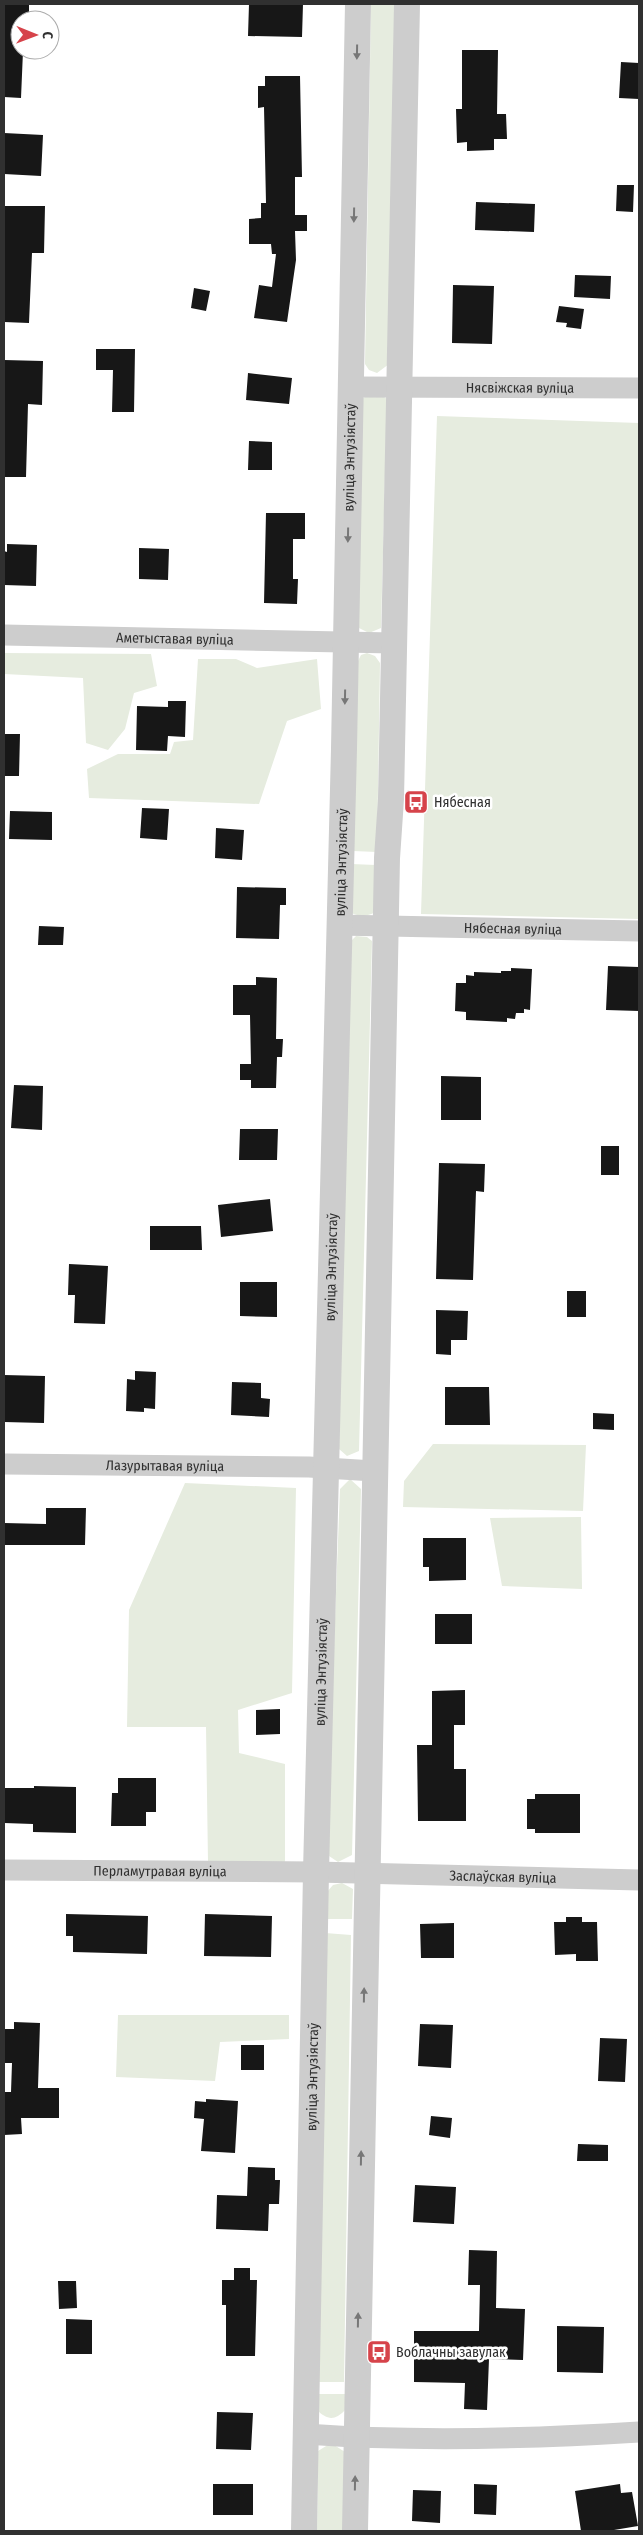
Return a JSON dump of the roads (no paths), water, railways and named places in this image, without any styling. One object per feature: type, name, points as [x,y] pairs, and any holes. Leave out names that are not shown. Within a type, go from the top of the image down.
[{"type":"street","name":"вуліца Энтузіястаў","points":[[304,2531],[316,1872],[346,643],[358,4]]},
{"type":"street","points":[[354,2531],[385,926],[400,388],[407,4]]},
{"type":"street","name":"Нясвіжская вуліца","points":[[350,387],[639,388]]},
{"type":"street","name":"Аметыставая вуліца","points":[[4,636],[346,643],[393,642]]},
{"type":"street","name":"Нябесная вуліца","points":[[338,925],[639,931]]},
{"type":"street","name":"Лазурытавая вуліца","points":[[4,1464],[374,1471]]},
{"type":"street","name":"Перламутравая вуліца","points":[[4,1870],[366,1874]]},
{"type":"street","name":"Заслаўская вуліца","points":[[366,1874],[639,1880]]},
{"type":"street","points":[[305,2434],[356,2437],[554,2438],[639,2432]]},
{"type":"place","name":"Нябесная","points":[[416,802]]},
{"type":"place","name":"Воблачны завулак","points":[[379,2352]]}]
